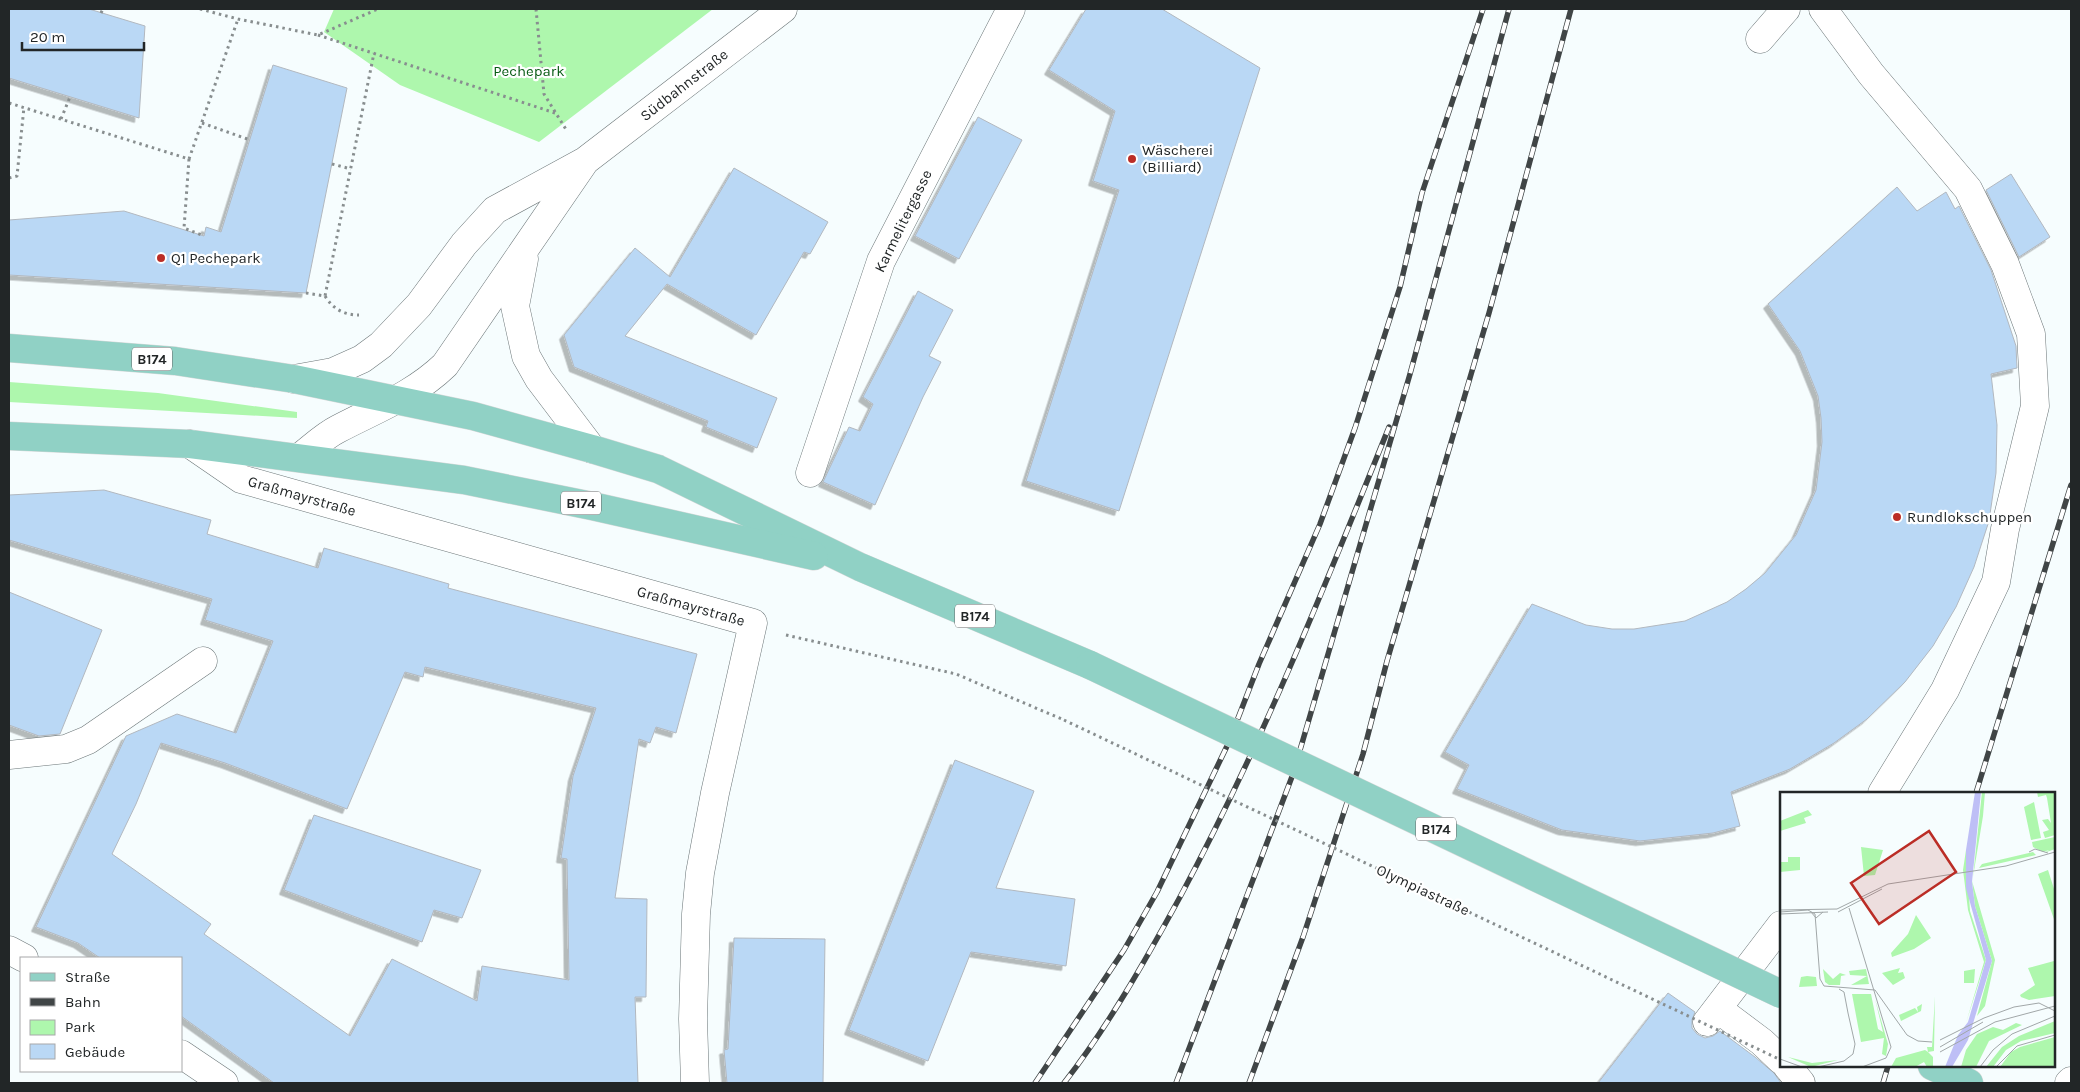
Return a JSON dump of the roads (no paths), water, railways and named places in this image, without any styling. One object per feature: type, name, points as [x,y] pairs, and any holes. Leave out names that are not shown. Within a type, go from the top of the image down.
[{"type":"main road","name":"Graßmayrstraße","points":[[9,348],[175,361],[294,379],[473,416],[658,469],[860,567],[1090,665],[1780,994]]},
{"type":"main road","name":"Graßmayrstraße","points":[[9,436],[190,444],[464,480],[528,492],[860,567]]},
{"type":"main road","points":[[1934,1067],[1969,1083]]},
{"type":"street","name":"Südbahnstraße","points":[[585,161],[783,9]]},
{"type":"street","name":"Karmelitergasse","points":[[810,472],[881,261],[1011,9]]},
{"type":"street","points":[[1760,39],[1786,9]]},
{"type":"street","points":[[1823,9],[1871,74],[1968,190],[2005,264],[2030,334],[2035,406],[2005,529],[1996,582],[1945,690],[1883,792]]},
{"type":"street","points":[[300,457],[336,430],[398,401],[432,378],[445,365],[526,250],[585,161]]},
{"type":"street","points":[[294,379],[333,372],[368,354],[404,322],[464,244],[496,210],[585,161]]},
{"type":"street","points":[[526,250],[515,306],[526,356],[544,386],[592,449]]},
{"type":"street","name":"Graßmayrstraße","points":[[190,444],[241,479],[753,623],[715,793],[700,873],[696,914],[693,1019],[695,1083]]},
{"type":"street","points":[[9,756],[66,749],[88,740],[204,661]]},
{"type":"street","points":[[1780,926],[1712,1015],[1762,1042],[1780,1059]]},
{"type":"street","points":[[9,950],[22,957]]},
{"type":"street","points":[[182,1055],[224,1083]]},
{"type":"street","points":[[1788,1067],[1802,1083]]},
{"type":"railway","points":[[1035,1083],[1124,950],[1157,892],[1228,744],[1259,664],[1320,524],[1355,428],[1400,287],[1422,193],[1483,9]]},
{"type":"railway","points":[[1176,1083],[1293,774],[1410,374],[1509,9]]},
{"type":"railway","points":[[1249,1083],[1303,937],[1363,754],[1387,661],[1489,313],[1571,9]]},
{"type":"railway","points":[[1064,1083],[1096,1038],[1140,969],[1210,840],[1291,665],[1389,427]]},
{"type":"railway","points":[[1976,792],[2071,485]]},
{"type":"railway","points":[[1883,1083],[1888,1067]]},
{"type":"place","name":"Wäscherei (Billiard)","points":[[1132,159]]},
{"type":"place","name":"Q1 Pechepark","points":[[161,258]]},
{"type":"place","name":"Rundlokschuppen","points":[[1897,517]]},
{"type":"park label","name":"Pechepark","points":[[529,71]]}]
